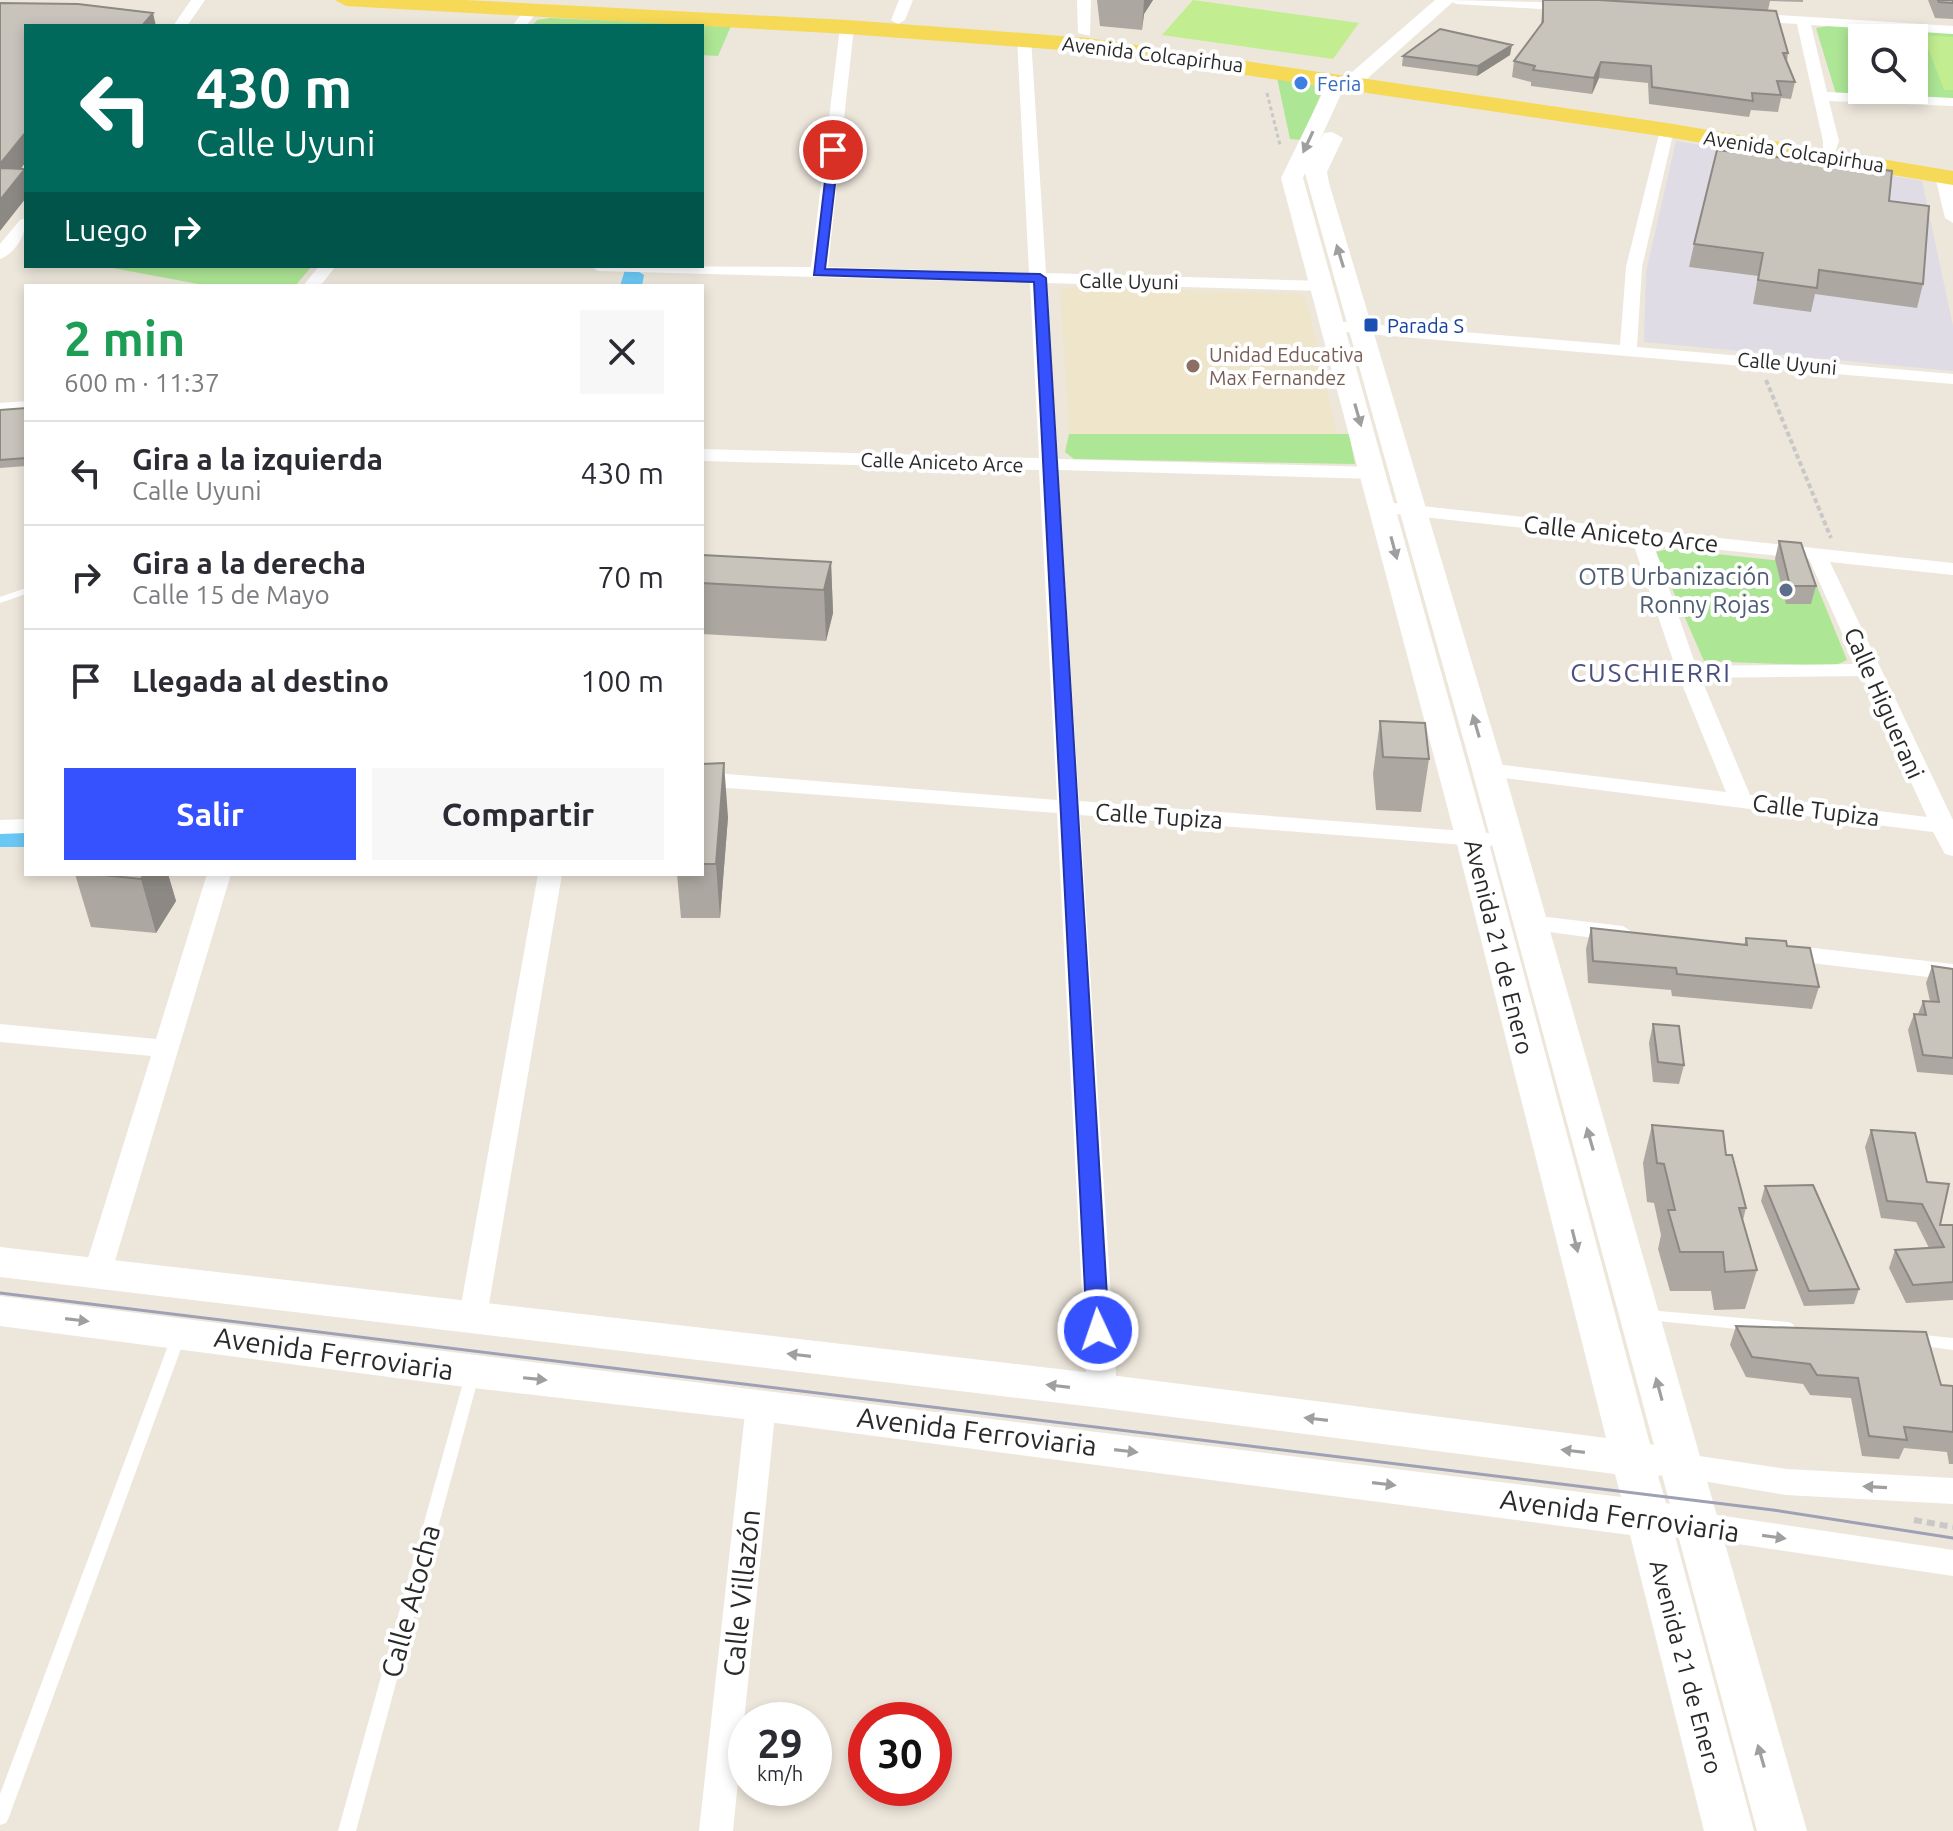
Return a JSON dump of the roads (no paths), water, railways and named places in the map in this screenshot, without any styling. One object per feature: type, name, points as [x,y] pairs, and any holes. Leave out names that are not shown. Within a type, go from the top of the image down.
[{"type":"main road","name":"Avenida Colcapirhua","points":[[346,0],[533,12],[575,5],[902,10],[1165,41],[1667,130],[1829,148]]},
{"type":"main road","name":"Avenida Colcapirhua","points":[[575,5],[1024,38],[1356,77],[1829,148],[1950,173]]},
{"type":"street","points":[[181,24],[198,0]]},
{"type":"street","points":[[1084,0],[1085,33]]},
{"type":"street","points":[[1356,77],[1446,0]]},
{"type":"street","points":[[1456,0],[1582,8]]},
{"type":"street","points":[[1724,16],[1953,30]]},
{"type":"street","points":[[1803,21],[1821,96],[1829,148]]},
{"type":"street","points":[[819,272],[847,27]]},
{"type":"street","points":[[1024,38],[1102,1391]]},
{"type":"street","name":"Avenida 21 de Enero","points":[[1356,77],[1334,88],[1292,178],[1374,473],[1399,510],[1488,770],[1489,840],[1530,923],[1782,1831]]},
{"type":"street","name":"Avenida 21 de Enero","points":[[1356,77],[1354,91],[1316,172],[1361,329],[1399,510],[1489,840],[1631,1459],[1729,1831]]},
{"type":"street","points":[[1821,96],[1953,102]]},
{"type":"street","points":[[1628,349],[1634,267],[1667,130]]},
{"type":"street","points":[[1950,173],[1953,218]]},
{"type":"street","points":[[0,254],[24,225]]},
{"type":"street","points":[[313,284],[326,268]]},
{"type":"street","name":"Calle Uyuni","points":[[651,268],[1323,286]]},
{"type":"street","name":"Calle Uyuni","points":[[1333,326],[1953,379]]},
{"type":"street","points":[[0,408],[24,406]]},
{"type":"street","name":"Calle Aniceto Arce","points":[[704,455],[1374,473]]},
{"type":"street","name":"Calle Aniceto Arce","points":[[1399,510],[1640,535],[1825,549],[1953,569]]},
{"type":"street","points":[[1640,535],[1688,672],[1741,802]]},
{"type":"street","name":"Calle Higuerani","points":[[1825,549],[1870,670],[1946,826],[1953,849]]},
{"type":"street","points":[[1688,672],[1870,670]]},
{"type":"street","name":"Calle Tupiza","points":[[1488,770],[1946,826]]},
{"type":"street","name":"Calle Tupiza","points":[[704,779],[1489,840]]},
{"type":"street","points":[[0,827],[24,826]]},
{"type":"street","points":[[97,1274],[218,876]]},
{"type":"street","points":[[473,1316],[550,876]]},
{"type":"street","points":[[1530,923],[1640,936]]},
{"type":"street","points":[[1749,948],[1953,972]]},
{"type":"street","points":[[0,1033],[167,1049]]},
{"type":"street","name":"Avenida Ferroviaria","points":[[0,1262],[1102,1391],[1679,1465],[1786,1482],[1953,1491]]},
{"type":"street","name":"Avenida Ferroviaria","points":[[0,1311],[1646,1517],[1953,1563]]},
{"type":"street","name":"Calle Villazón","points":[[716,1831],[761,1404]]},
{"type":"lane","points":[[0,600],[24,592]]},
{"type":"lane","points":[[1639,1314],[1812,1331]]},
{"type":"lane","points":[[0,1817],[180,1332]]},
{"type":"lane","points":[[1890,1338],[1953,1344]]},
{"type":"lane","name":"Calle Atocha","points":[[347,1831],[473,1372]]},
{"type":"waterway","points":[[631,284],[633,275]]},
{"type":"waterway","points":[[0,837],[24,837]]},
{"type":"tram line","points":[[0,1293],[1773,1510],[1953,1538]]},
{"type":"place","name":"Feria","points":[[1301,83]]},
{"type":"place","name":"Parada S","points":[[1371,325]]},
{"type":"place","name":"Unidad Educativa Max Fernandez","points":[[1193,366]]},
{"type":"place","name":"OTB Urbanización Ronny Rojas","points":[[1786,590]]},
{"type":"district","name":"CUSCHIERRI","points":[[1651,672]]}]
